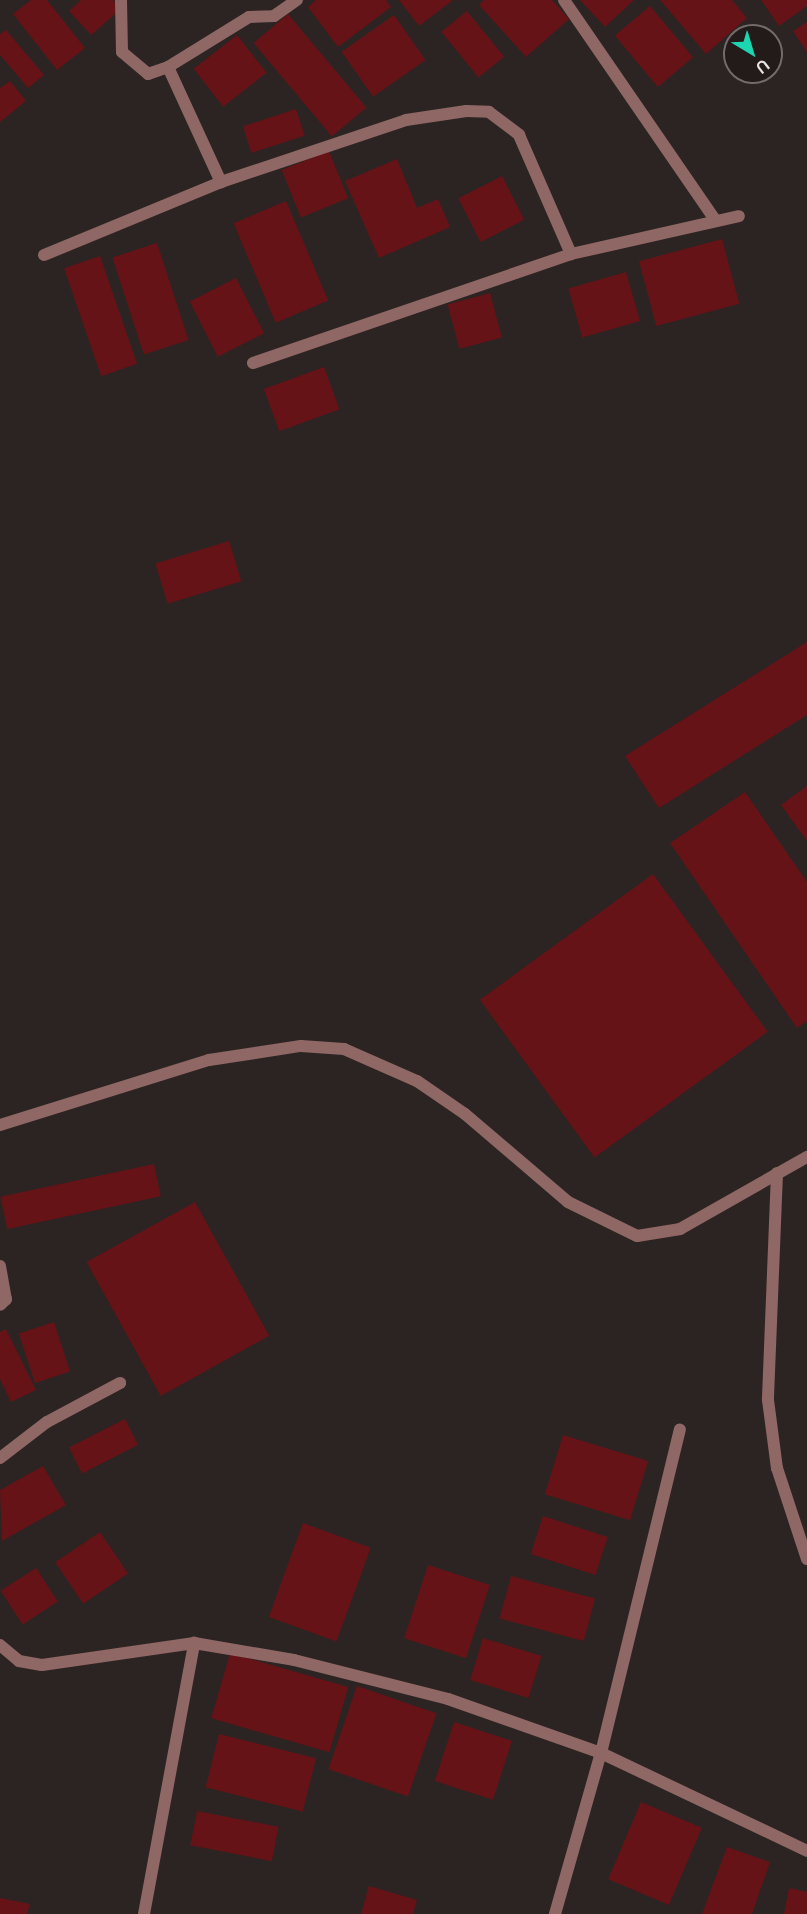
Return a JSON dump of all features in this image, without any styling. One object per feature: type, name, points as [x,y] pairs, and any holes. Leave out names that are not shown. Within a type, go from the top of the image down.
[{"type":"street","points":[[121,0],[120,39],[129,63],[148,74],[168,68],[249,17],[274,16],[297,0]]},
{"type":"street","points":[[564,0],[716,221]]},
{"type":"street","points":[[168,68],[221,182]]},
{"type":"street","points":[[44,255],[221,182],[406,120],[489,112],[519,135],[571,254]]},
{"type":"street","points":[[253,363],[571,254],[739,216]]},
{"type":"street","points":[[0,1125],[210,1060],[301,1046],[344,1049],[417,1081],[465,1114],[568,1202],[620,1232],[660,1235],[680,1229],[807,1157]]},
{"type":"street","points":[[777,1173],[768,1400],[777,1468],[807,1559]]},
{"type":"street","points":[[0,1266],[6,1299],[0,1305]]},
{"type":"street","points":[[0,1458],[47,1422],[120,1383]]},
{"type":"street","points":[[555,1914],[601,1753],[680,1430]]},
{"type":"street","points":[[144,1914],[194,1643]]},
{"type":"street","points":[[0,1645],[19,1662],[42,1665],[194,1643],[294,1660],[448,1700],[601,1753],[807,1851]]},
{"type":"building","points":[[31,0],[47,0],[85,48],[57,70],[13,14]]},
{"type":"building","points":[[81,0],[113,0],[121,9],[91,35],[69,11]]},
{"type":"building","points":[[316,0],[386,0],[391,7],[338,47],[308,7]]},
{"type":"building","points":[[399,0],[453,0],[419,26]]},
{"type":"building","points":[[484,0],[552,0],[569,19],[526,57],[479,5]]},
{"type":"building","points":[[580,0],[634,0],[605,27]]},
{"type":"building","points":[[660,0],[732,0],[747,18],[740,24],[723,24],[723,39],[706,54]]},
{"type":"building","points":[[761,0],[807,0],[807,6],[782,24],[778,24]]},
{"type":"building","points":[[650,6],[693,57],[658,87],[615,36]]},
{"type":"building","points":[[467,11],[504,57],[478,78],[441,32]]},
{"type":"building","points":[[288,14],[366,107],[332,136],[254,43]]},
{"type":"building","points":[[394,15],[426,60],[373,97],[342,52]]},
{"type":"building","points":[[807,22],[807,52],[793,31]]},
{"type":"building","points":[[6,30],[44,75],[28,88],[0,55],[0,34]]},
{"type":"building","points":[[237,35],[267,73],[223,107],[194,69]]},
{"type":"building","points":[[10,81],[26,101],[0,122],[0,88]]},
{"type":"building","points":[[296,109],[305,136],[251,153],[243,126]]},
{"type":"building","points":[[329,151],[348,198],[301,217],[282,170]]},
{"type":"building","points":[[397,159],[417,208],[438,199],[450,227],[379,258],[345,181]]},
{"type":"building","points":[[502,176],[524,220],[481,242],[458,198]]},
{"type":"building","points":[[286,201],[328,300],[276,323],[234,223]]},
{"type":"building","points":[[722,239],[739,304],[656,326],[639,261]]},
{"type":"building","points":[[157,243],[189,340],[144,355],[112,258]]},
{"type":"building","points":[[100,256],[137,364],[101,376],[64,268]]},
{"type":"building","points":[[626,272],[640,321],[582,338],[568,289]]},
{"type":"building","points":[[236,278],[264,333],[218,357],[190,302]]},
{"type":"building","points":[[490,293],[502,337],[459,349],[447,304]]},
{"type":"building","points":[[324,367],[339,409],[279,431],[264,389]]},
{"type":"building","points":[[229,541],[241,581],[168,604],[155,564]]},
{"type":"building","points":[[807,642],[807,715],[659,808],[625,756]]},
{"type":"building","points":[[807,786],[807,841],[781,805]]},
{"type":"building","points":[[745,792],[807,882],[807,1021],[797,1028],[670,843]]},
{"type":"building","points":[[653,874],[768,1032],[594,1158],[480,1000]]},
{"type":"building","points":[[154,1164],[161,1196],[7,1229],[0,1197]]},
{"type":"building","points":[[195,1202],[269,1336],[161,1396],[87,1262]]},
{"type":"building","points":[[54,1322],[70,1371],[35,1383],[19,1333]]},
{"type":"building","points":[[6,1329],[36,1390],[11,1402],[0,1379],[0,1332]]},
{"type":"building","points":[[125,1419],[138,1445],[82,1473],[69,1448]]},
{"type":"building","points":[[563,1435],[648,1461],[630,1520],[545,1494]]},
{"type":"building","points":[[43,1466],[66,1505],[2,1541],[0,1490]]},
{"type":"building","points":[[543,1516],[608,1537],[595,1575],[531,1554]]},
{"type":"building","points":[[303,1523],[371,1548],[336,1642],[269,1617]]},
{"type":"building","points":[[100,1532],[128,1573],[83,1604],[55,1562]]},
{"type":"building","points":[[428,1565],[490,1585],[466,1658],[404,1638]]},
{"type":"building","points":[[36,1568],[58,1602],[23,1624],[1,1591]]},
{"type":"building","points":[[511,1576],[595,1599],[584,1641],[500,1619]]},
{"type":"building","points":[[483,1638],[541,1656],[528,1698],[470,1680]]},
{"type":"building","points":[[230,1653],[348,1687],[329,1752],[211,1718]]},
{"type":"building","points":[[357,1686],[436,1713],[408,1797],[328,1769]]},
{"type":"building","points":[[454,1722],[512,1741],[493,1800],[435,1781]]},
{"type":"building","points":[[219,1734],[316,1758],[303,1812],[206,1787]]},
{"type":"building","points":[[641,1802],[702,1828],[669,1905],[608,1879]]},
{"type":"building","points":[[197,1811],[278,1827],[272,1861],[190,1845]]},
{"type":"building","points":[[727,1847],[770,1862],[752,1914],[702,1914]]},
{"type":"building","points":[[369,1886],[417,1900],[413,1914],[361,1914]]},
{"type":"building","points":[[789,1888],[807,1892],[807,1914],[784,1914]]},
{"type":"building","points":[[0,1898],[30,1904],[27,1914],[0,1914]]}]
